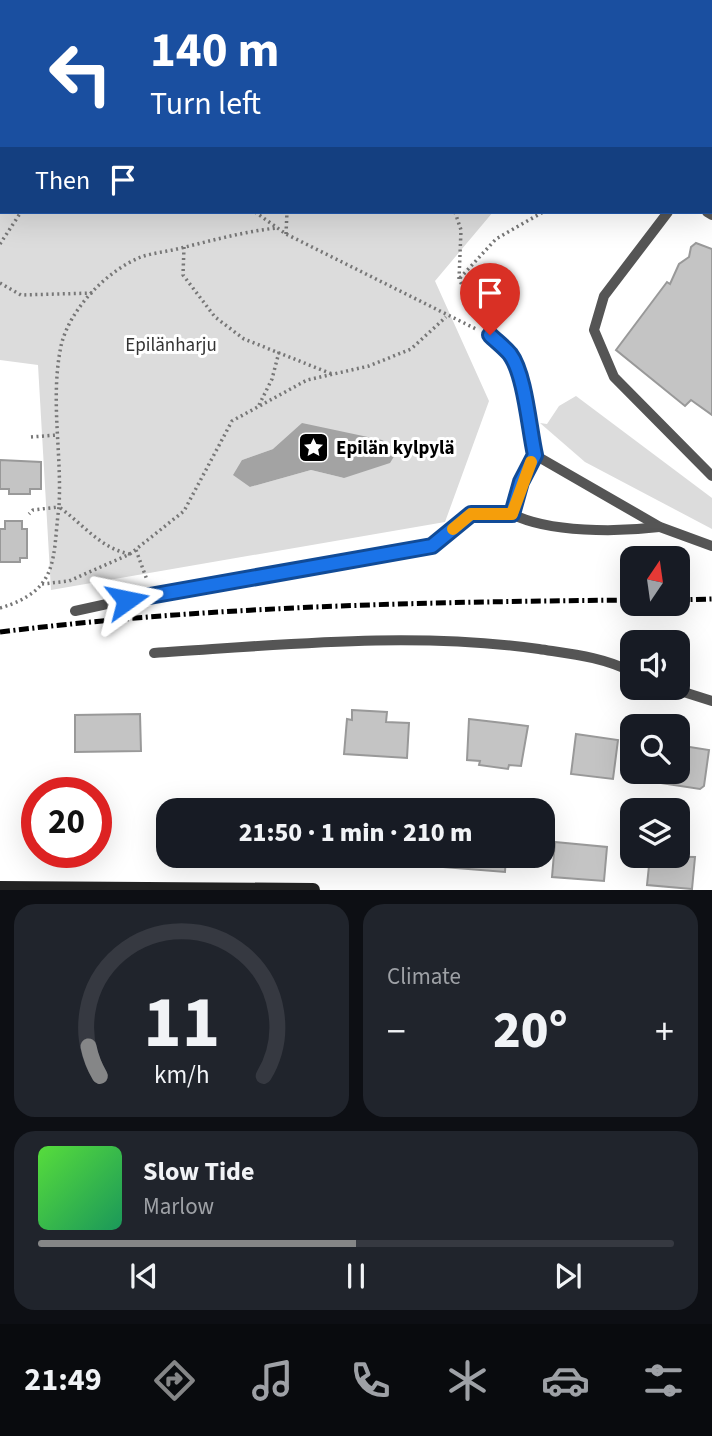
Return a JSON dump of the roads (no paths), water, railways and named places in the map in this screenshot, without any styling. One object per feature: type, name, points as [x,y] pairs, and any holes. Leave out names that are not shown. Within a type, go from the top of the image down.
[{"type":"main road","points":[[0,888],[313,890]]},
{"type":"lane","points":[[666,214],[604,296],[594,330],[614,377],[712,476]]},
{"type":"lane","points":[[490,335],[511,355],[524,387],[525,415],[535,455],[521,482],[512,514]]},
{"type":"lane","points":[[535,455],[660,527],[712,546]]},
{"type":"lane","points":[[75,611],[153,594],[432,546],[471,514],[512,514],[543,524],[629,531],[660,527]]},
{"type":"lane","points":[[154,653],[310,643],[463,641],[573,654],[620,666]]},
{"type":"lane","points":[[690,694],[712,701]]},
{"type":"railway","points":[[690,600],[712,599]]},
{"type":"railway","points":[[0,632],[236,611],[394,604],[620,600]]},
{"type":"place","name":"Epilän kylpylä","points":[[313,448]]},
{"type":"park label","name":"Epilänharju","points":[[171,345]]}]
